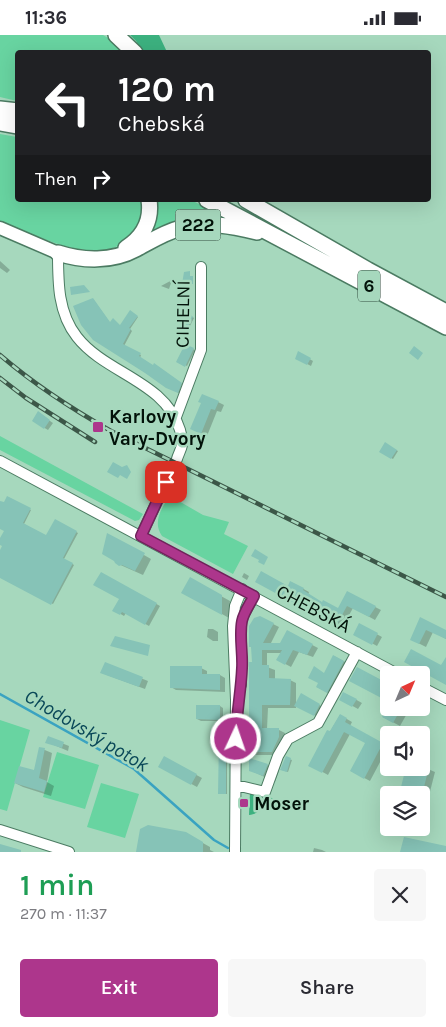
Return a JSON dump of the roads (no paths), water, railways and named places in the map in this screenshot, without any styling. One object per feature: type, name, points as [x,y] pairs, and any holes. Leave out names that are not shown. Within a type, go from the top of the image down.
[{"type":"highway","points":[[0,109],[15,111]]},
{"type":"highway","points":[[0,123],[15,126]]},
{"type":"highway","points":[[107,257],[123,251],[140,235],[149,218],[149,202]]},
{"type":"highway","name":"6","points":[[211,202],[446,327]]},
{"type":"highway","name":"6","points":[[245,202],[446,312]]},
{"type":"highway","name":"222","points":[[249,202],[269,214]]},
{"type":"highway","name":"222","points":[[58,253],[81,259],[119,256],[160,236],[182,228],[208,224],[231,226],[257,232],[292,244]]},
{"type":"main road","name":"222","points":[[0,228],[58,253]]},
{"type":"street","points":[[58,253],[60,302],[77,337],[104,361],[135,379],[154,393],[176,417],[182,439],[177,459]]},
{"type":"street","name":"CIHELNÍ","points":[[176,417],[201,350],[201,267]]},
{"type":"street","name":"CHEBSKÁ","points":[[0,461],[242,589],[382,666]]},
{"type":"street","points":[[141,536],[166,482]]},
{"type":"street","points":[[235,852],[236,723],[234,626],[235,605],[242,589]]},
{"type":"street","points":[[236,723],[241,693],[242,623],[243,616],[254,596]]},
{"type":"street","points":[[236,785],[265,792],[278,756],[288,739],[318,723],[333,699],[357,652]]},
{"type":"street","points":[[430,692],[446,700]]},
{"type":"street","points":[[0,831],[54,850],[69,852]]},
{"type":"waterway","name":"Chodovský potok","points":[[0,694],[134,769],[214,840],[228,848]]},
{"type":"tunnel","points":[[166,482],[177,459]]},
{"type":"railway","points":[[0,355],[54,396],[111,431],[446,597]]},
{"type":"railway","points":[[0,378],[26,398],[95,442]]},
{"type":"place","name":"Karlovy Vary-Dvory","points":[[98,427]]},
{"type":"place","name":"Moser","points":[[244,803]]}]
